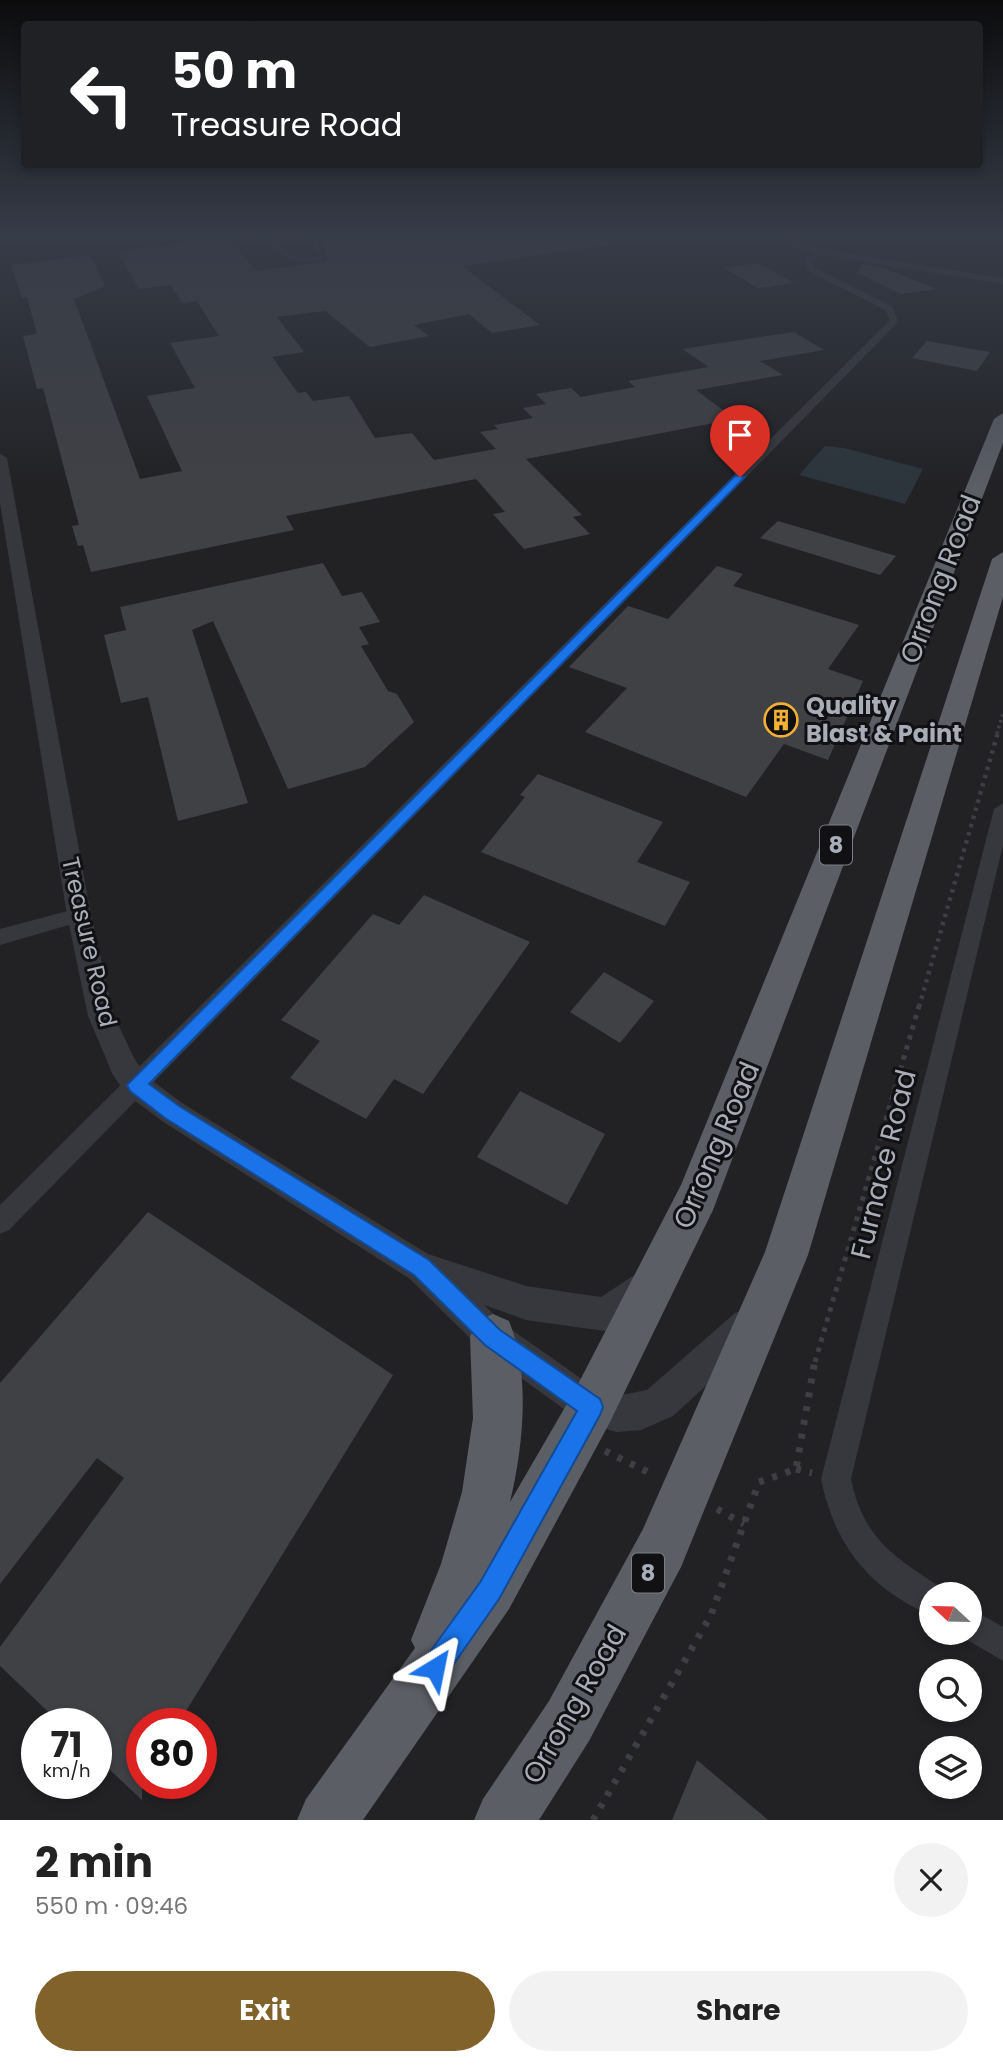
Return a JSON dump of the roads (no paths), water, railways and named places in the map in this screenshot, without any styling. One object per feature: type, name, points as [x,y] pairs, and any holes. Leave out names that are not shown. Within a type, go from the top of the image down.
[{"type":"highway","name":"Orrong Road","points":[[327,1820],[490,1590],[582,1424],[698,1196],[1003,419]]},
{"type":"highway","name":"Orrong Road","points":[[504,1820],[569,1721],[662,1548],[786,1255],[1003,559]]},
{"type":"highway","points":[[421,1688],[469,1564],[488,1498],[495,1462],[498,1392],[493,1337]]},
{"type":"street","points":[[0,1222],[895,320],[894,318]]},
{"type":"street","name":"Treasure Road","points":[[0,458],[79,915],[101,1016],[123,1066],[136,1085],[161,1105],[421,1268],[582,1424],[617,1414],[641,1412],[660,1403],[762,1311]]},
{"type":"street","name":"Furnace Road","points":[[919,1591],[869,1557],[851,1532],[839,1507],[836,1479],[841,1450],[1003,809]]},
{"type":"street","points":[[0,937],[79,915]]},
{"type":"street","name":"Treasure Road","points":[[421,1268],[526,1303],[605,1314],[662,1269]]},
{"type":"street","points":[[982,1631],[1003,1645]]},
{"type":"place","name":"Quality Blast & Paint","points":[[781,720]]}]
